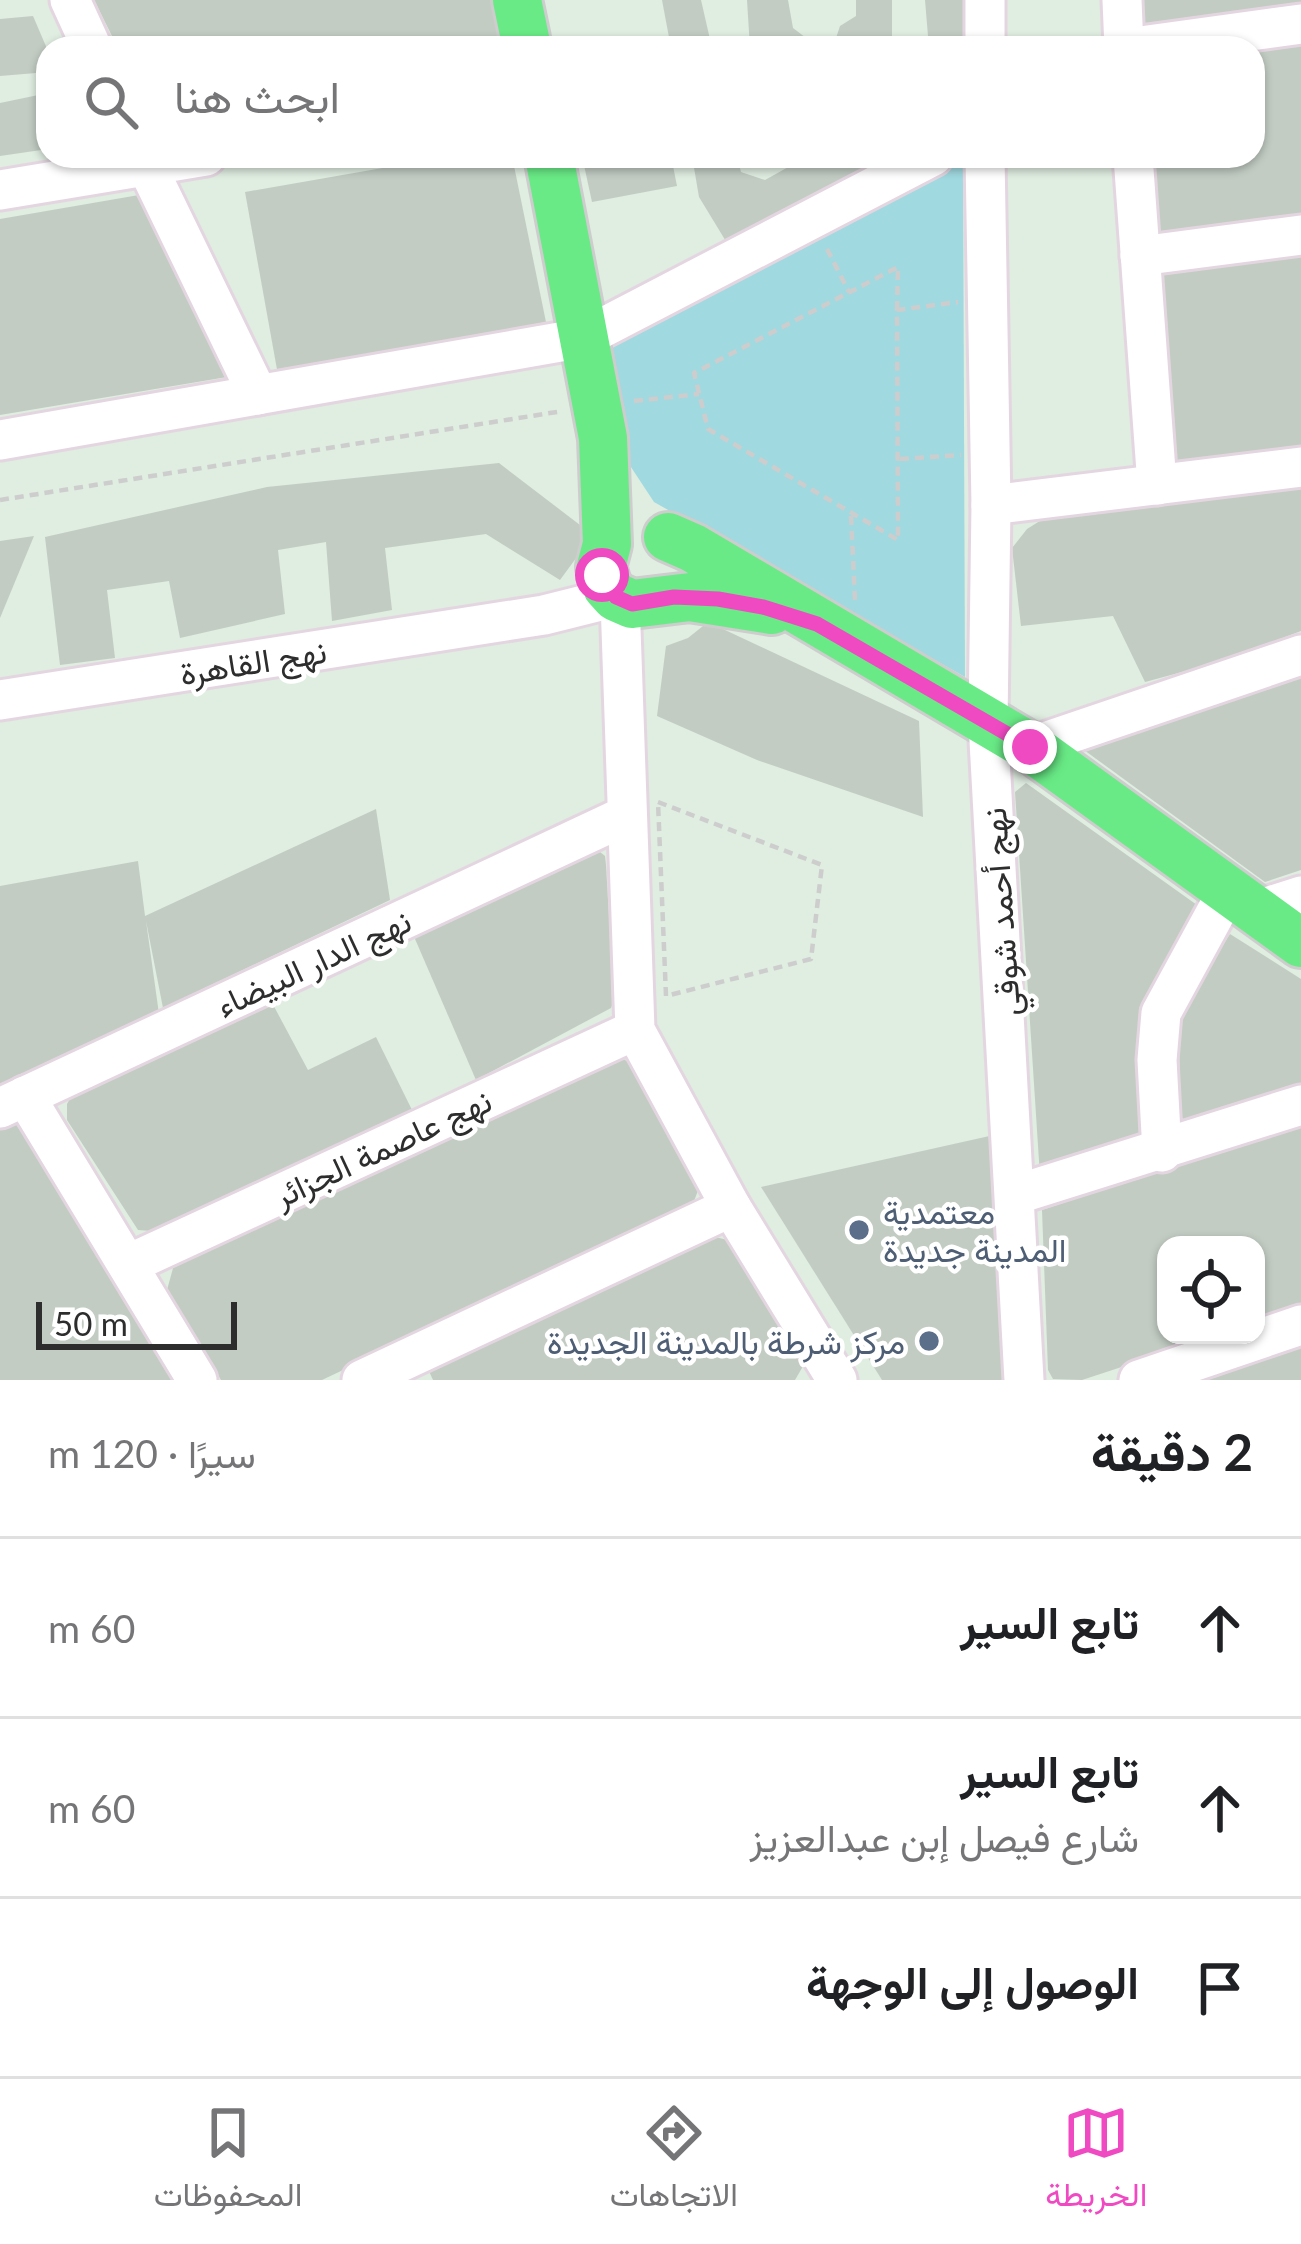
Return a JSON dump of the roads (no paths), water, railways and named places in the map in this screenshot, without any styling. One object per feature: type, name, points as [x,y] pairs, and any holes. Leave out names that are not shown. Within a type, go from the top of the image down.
[{"type":"main road","points":[[517,0],[524,36]]},
{"type":"main road","points":[[551,168],[633,572],[674,597],[763,607],[837,636]]},
{"type":"main road","points":[[633,572],[693,548],[1030,747],[1262,899],[1301,943]]},
{"type":"street","points":[[70,0],[86,36]]},
{"type":"street","points":[[985,0],[985,36]]},
{"type":"street","points":[[1122,0],[1124,36]]},
{"type":"street","points":[[1213,36],[1301,24]]},
{"type":"street","points":[[0,190],[109,168]]},
{"type":"street","points":[[147,168],[258,395]]},
{"type":"street","points":[[0,440],[583,338],[910,168]]},
{"type":"street","name":"نهج أحمد شوقي","points":[[985,168],[991,505],[988,722],[1024,1380]]},
{"type":"street","points":[[1133,168],[1156,485]]},
{"type":"street","points":[[1140,256],[1301,235]]},
{"type":"street","points":[[991,505],[1301,467]]},
{"type":"street","points":[[633,572],[625,692],[625,816],[635,1030],[731,1207],[837,1380]]},
{"type":"street","name":"نهج القاهرة","points":[[0,700],[507,622],[633,572]]},
{"type":"street","points":[[1030,747],[1301,655]]},
{"type":"street","name":"نهج الدار البيضاء","points":[[13,1102],[625,816]]},
{"type":"street","points":[[1162,1152],[1156,1060],[1161,1013],[1262,899]]},
{"type":"street","name":"نهج عاصمة الجزائر","points":[[129,1264],[635,1030]]},
{"type":"street","points":[[13,1102],[129,1264],[197,1380]]},
{"type":"street","points":[[1015,1196],[1301,1105]]},
{"type":"street","points":[[362,1380],[731,1207]]},
{"type":"street","points":[[1139,1380],[1301,1325]]},
{"type":"place","name":"معتمدية المدينة جديدة","points":[[859,1230]]},
{"type":"place","name":"مركز شرطة بالمدينة الجديدة","points":[[929,1341]]}]
